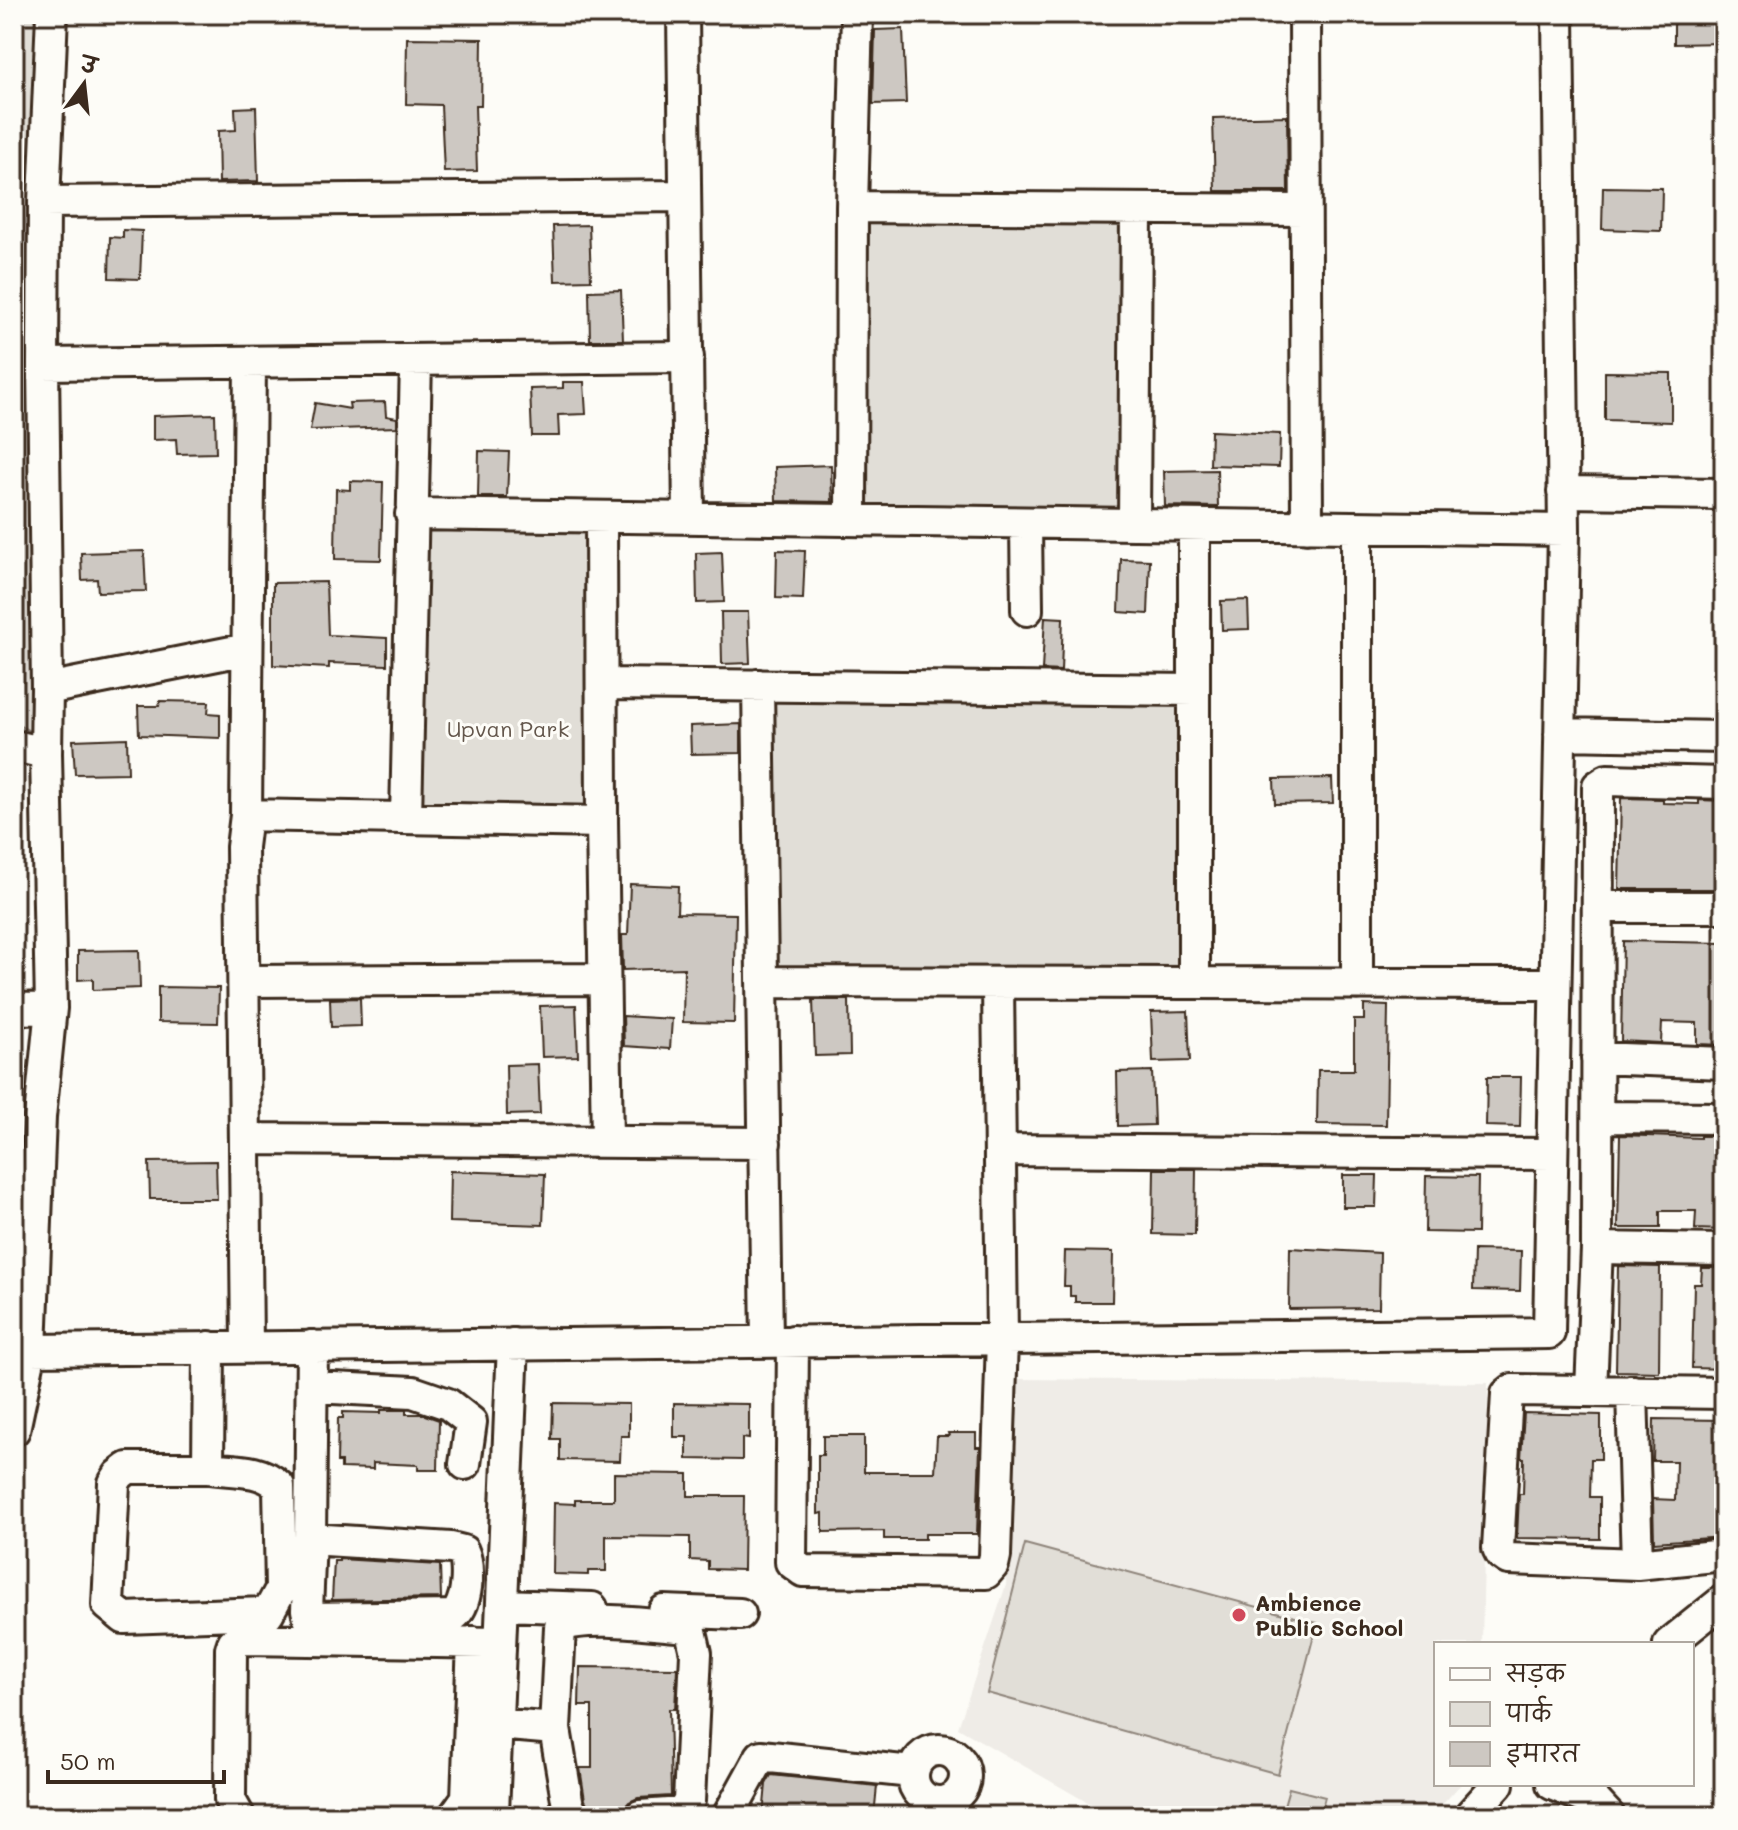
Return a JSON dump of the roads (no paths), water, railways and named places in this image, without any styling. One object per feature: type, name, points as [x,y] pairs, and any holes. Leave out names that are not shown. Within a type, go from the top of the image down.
[{"type":"street","points":[[14,1430],[31,1350],[26,1184],[40,1117],[51,1008],[43,364],[44,202],[52,14]]},
{"type":"street","points":[[683,14],[689,518]]},
{"type":"street","points":[[851,520],[852,207],[857,14]]},
{"type":"street","points":[[1305,14],[1307,527]]},
{"type":"street","points":[[31,1350],[1549,1333],[1564,530],[1558,14]]},
{"type":"street","points":[[44,202],[685,196]]},
{"type":"street","points":[[852,207],[1305,210]]},
{"type":"street","points":[[1134,524],[1136,209]]},
{"type":"street","points":[[43,364],[688,357]]},
{"type":"street","points":[[406,818],[416,360]]},
{"type":"street","points":[[247,1347],[242,847],[246,815],[250,362]]},
{"type":"street","points":[[1563,492],[1724,494]]},
{"type":"street","points":[[411,514],[1564,530]]},
{"type":"street","points":[[601,517],[607,1142]]},
{"type":"street","points":[[1026,523],[1027,610]]},
{"type":"street","points":[[1194,525],[1194,983]]},
{"type":"street","points":[[1357,528],[1357,984]]},
{"type":"street","points":[[47,689],[247,649]]},
{"type":"street","points":[[602,684],[1194,690]]},
{"type":"street","points":[[758,685],[765,1143],[780,1341],[791,1562],[803,1571],[986,1573],[993,1565],[1002,1339],[998,983]]},
{"type":"street","points":[[1560,734],[1724,737]]},
{"type":"street","points":[[14,746],[46,753]]},
{"type":"street","points":[[1591,1390],[1597,1248],[1598,786],[1607,780],[1724,783]]},
{"type":"street","points":[[246,815],[602,822]]},
{"type":"street","points":[[1599,907],[1724,907]]},
{"type":"street","points":[[244,981],[604,979]]},
{"type":"street","points":[[762,982],[1555,984]]},
{"type":"street","points":[[14,1009],[51,1008]]},
{"type":"street","points":[[1597,1058],[1724,1063]]},
{"type":"street","points":[[1553,1096],[1598,1108],[1724,1118]]},
{"type":"street","points":[[246,1139],[765,1143]]},
{"type":"street","points":[[1000,1150],[1552,1154]]},
{"type":"street","points":[[1597,1248],[1724,1250]]},
{"type":"street","points":[[454,1816],[467,1798],[487,1643],[502,1605],[513,1344]]},
{"type":"street","points":[[310,1539],[463,1551],[467,1560],[463,1606],[453,1616],[309,1618],[312,1346]]},
{"type":"street","points":[[208,1468],[209,1347]]},
{"type":"street","points":[[313,1387],[413,1392],[448,1404],[471,1422],[465,1464]]},
{"type":"street","points":[[1724,1393],[1512,1390],[1507,1394],[1498,1548],[1508,1559],[1637,1564],[1724,1555]]},
{"type":"street","points":[[1632,1391],[1637,1564]]},
{"type":"street","points":[[128,1468],[208,1468],[256,1473],[269,1477],[279,1486],[281,1589],[277,1600],[268,1613],[124,1618],[108,1605],[114,1483],[128,1468]]},
{"type":"street","points":[[1672,1642],[1723,1602]]},
{"type":"street","points":[[502,1605],[740,1614]]},
{"type":"street","points":[[574,1816],[568,1806],[555,1729],[560,1627],[568,1623],[591,1621],[686,1627],[691,1631],[696,1653],[689,1801],[682,1813],[640,1816]]},
{"type":"street","points":[[239,1816],[230,1800],[233,1643],[241,1639],[487,1643]]},
{"type":"street","points":[[487,1643],[496,1724],[493,1812]]},
{"type":"street","points":[[496,1724],[555,1729]]},
{"type":"street","points":[[936,1750],[953,1754],[960,1760],[965,1777],[960,1793],[936,1809],[915,1789],[912,1772],[921,1757],[936,1750]]},
{"type":"street","points":[[728,1816],[761,1756],[912,1772]]},
{"type":"street","points":[[1469,1816],[1496,1786]]},
{"type":"street","points":[[1557,1786],[1596,1802],[1609,1816]]},
{"type":"place","name":"Ambience Public School","points":[[1239,1615]]},
{"type":"park label","name":"Upvan Park","points":[[508,728]]}]
